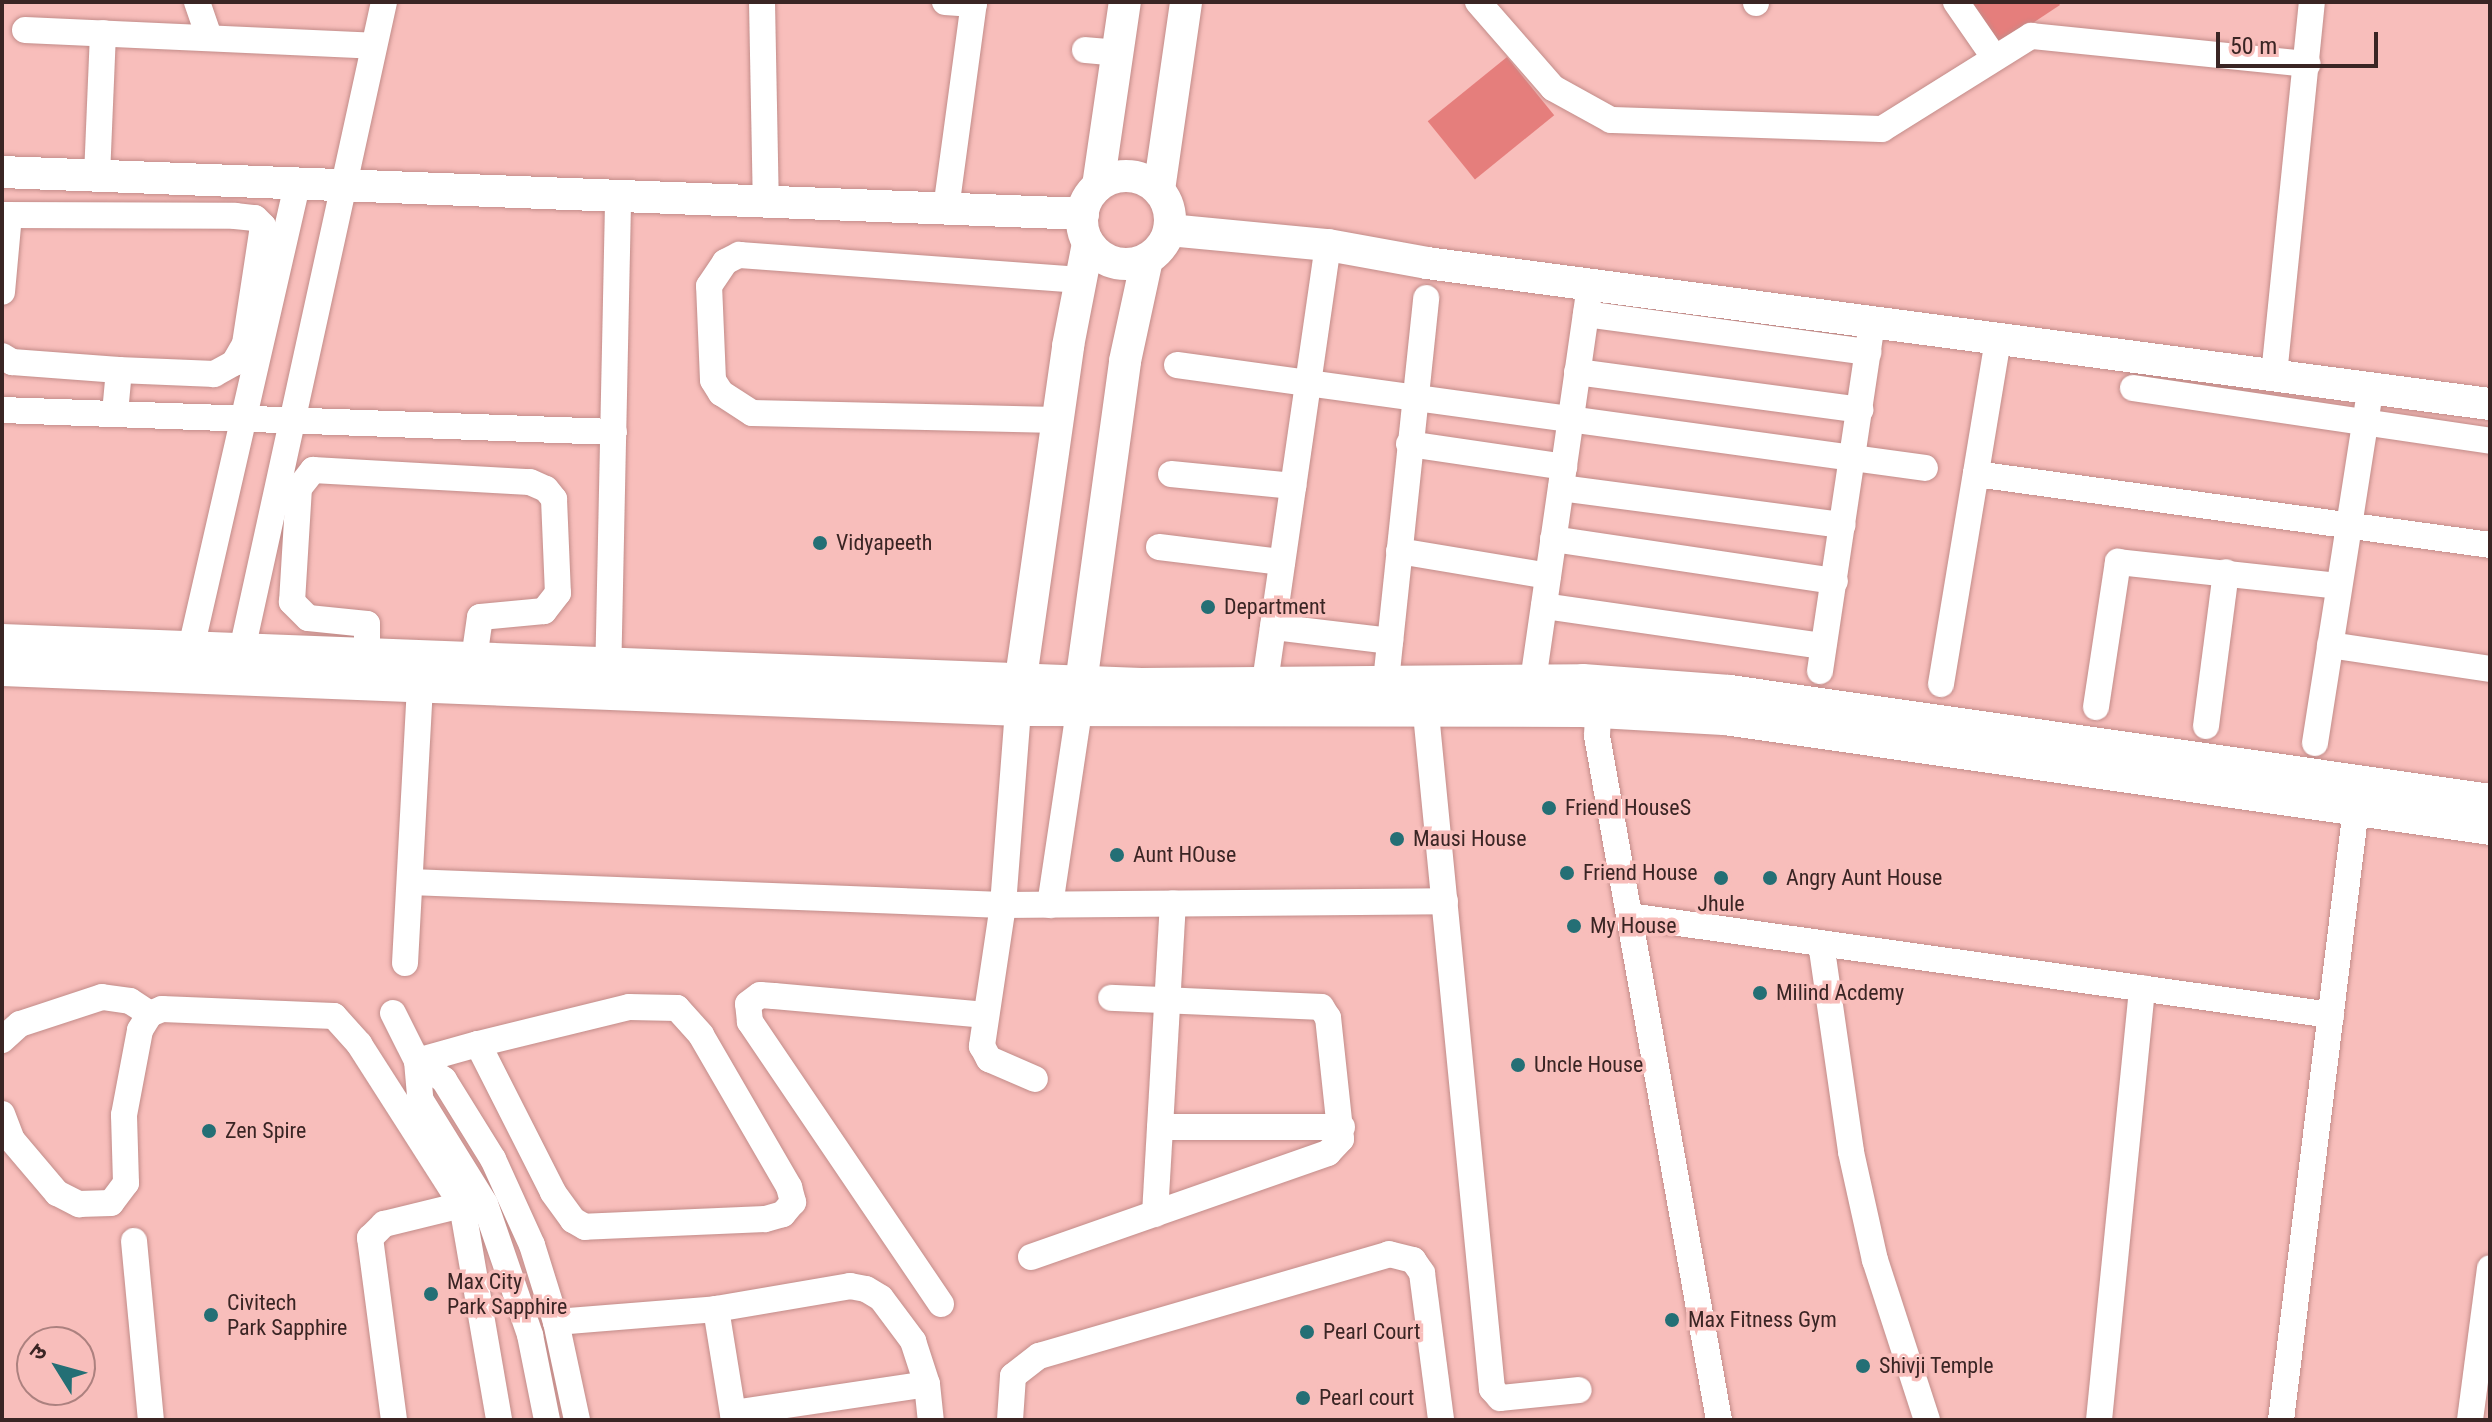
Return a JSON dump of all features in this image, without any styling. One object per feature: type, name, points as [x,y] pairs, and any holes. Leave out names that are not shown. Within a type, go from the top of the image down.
[{"type":"street","points":[[197,2],[209,36]]},
{"type":"street","points":[[242,650],[384,2]]},
{"type":"street","points":[[762,2],[766,202]]},
{"type":"street","points":[[945,2],[974,3],[946,209]]},
{"type":"street","points":[[1035,1079],[983,1053],[986,1015],[1003,905],[1018,677],[1081,280],[1086,229],[1098,186],[1125,2]]},
{"type":"street","points":[[1159,190],[1186,2]]},
{"type":"street","points":[[1478,2],[1553,88],[1611,120],[1882,129],[2031,36],[2051,35],[2308,64]]},
{"type":"street","points":[[1956,2],[1994,57]]},
{"type":"street","points":[[2274,375],[2312,2]]},
{"type":"street","points":[[25,30],[209,36],[374,46]]},
{"type":"street","points":[[97,176],[103,33]]},
{"type":"street","points":[[1085,50],[1118,53]]},
{"type":"street","points":[[2,172],[946,209],[1086,229]]},
{"type":"street","points":[[1050,905],[1125,361],[1147,259],[1169,230],[1168,207],[1159,190],[1142,178],[1124,175],[1098,186]]},
{"type":"street","points":[[191,648],[297,184]]},
{"type":"street","points":[[608,679],[618,196]]},
{"type":"street","points":[[2,292],[5,215],[235,216],[255,218],[263,226],[245,344],[234,363],[214,374],[12,362],[2,356]]},
{"type":"street","points":[[1086,229],[1098,254],[1121,264],[1147,259]]},
{"type":"street","points":[[1169,230],[1328,245],[1588,300],[1869,344],[1822,659],[1544,606]]},
{"type":"street","points":[[1265,682],[1328,245]]},
{"type":"street","points":[[1057,420],[752,413],[721,393],[713,380],[709,286],[725,262],[739,255],[1081,280]]},
{"type":"street","points":[[1386,681],[1413,396],[1426,298]]},
{"type":"street","points":[[1588,300],[1998,339],[2490,404]]},
{"type":"street","points":[[1533,681],[1588,300]]},
{"type":"street","points":[[1941,684],[1998,339]]},
{"type":"street","points":[[1177,365],[1925,468]]},
{"type":"street","points":[[115,413],[119,370]]},
{"type":"street","points":[[1577,372],[1860,410]]},
{"type":"street","points":[[2133,388],[2490,441]]},
{"type":"street","points":[[2315,743],[2370,388]]},
{"type":"street","points":[[2,410],[292,417],[614,432]]},
{"type":"street","points":[[1409,444],[1562,478],[1843,525]]},
{"type":"street","points":[[367,655],[367,624],[315,620],[300,613],[292,602],[299,488],[313,470],[530,482],[546,489],[554,499],[558,593],[544,611],[480,617],[474,659]]},
{"type":"street","points":[[1171,474],[1293,486]]},
{"type":"street","points":[[1976,474],[2490,545]]},
{"type":"street","points":[[1553,539],[1835,581]]},
{"type":"street","points":[[1159,547],[1282,562]]},
{"type":"street","points":[[1399,551],[1548,576]]},
{"type":"street","points":[[2096,707],[2118,562],[2339,586]]},
{"type":"street","points":[[2206,726],[2226,572]]},
{"type":"street","points":[[1273,627],[1390,641]]},
{"type":"street","points":[[2,640],[77,657],[608,679],[1018,677],[1141,684],[1386,681],[1424,697],[1533,681],[1599,697],[1725,719],[2357,798],[2490,829]]},
{"type":"street","points":[[2330,645],[2490,669]]},
{"type":"street","points":[[2,670],[77,657],[191,648],[367,655],[421,673],[474,659],[608,679],[1018,710],[1079,711],[1424,697],[1599,697]]},
{"type":"street","points":[[405,963],[421,673]]},
{"type":"street","points":[[1424,697],[1492,1389],[1500,1398],[1579,1390]]},
{"type":"street","points":[[1599,697],[1597,736],[1719,1420]]},
{"type":"street","points":[[2357,798],[2490,800]]},
{"type":"street","points":[[2281,1420],[2357,798]]},
{"type":"street","points":[[410,882],[1003,905],[1445,901]]},
{"type":"street","points":[[1155,1214],[1173,904]]},
{"type":"street","points":[[1629,916],[2331,1015]]},
{"type":"street","points":[[1821,943],[1851,1152],[1875,1260],[1927,1420]]},
{"type":"street","points":[[2099,1420],[2142,988]]},
{"type":"street","points":[[941,1304],[750,1022],[748,1004],[760,995],[986,1015]]},
{"type":"street","points":[[2,1040],[20,1024],[102,997],[130,1001],[150,1014]]},
{"type":"street","points":[[1031,1257],[1328,1153],[1341,1139],[1328,1018],[1321,1007],[1111,998]]},
{"type":"street","points":[[417,1061],[478,1044],[629,1007],[677,1008],[701,1035],[789,1187],[793,1202],[783,1214],[765,1219],[585,1227],[573,1220],[553,1192],[478,1044]]},
{"type":"street","points":[[2,1114],[12,1140],[57,1193],[79,1204],[111,1203],[126,1183],[124,1115],[140,1030],[150,1014],[162,1009],[334,1016],[359,1044],[472,1202],[499,1420]]},
{"type":"street","points":[[393,1013],[417,1061],[420,1099],[472,1202],[530,1335],[547,1420]]},
{"type":"street","points":[[417,1061],[444,1080],[509,1194],[556,1322],[577,1420]]},
{"type":"street","points":[[1160,1127],[1342,1127]]},
{"type":"street","points":[[394,1420],[370,1238],[384,1224],[509,1194]]},
{"type":"street","points":[[134,1241],[151,1420]]},
{"type":"street","points":[[1010,1420],[1013,1376],[1039,1356],[1389,1254],[1413,1260],[1422,1273],[1441,1420]]},
{"type":"street","points":[[2470,1420],[2490,1268]]},
{"type":"street","points":[[556,1322],[716,1309],[850,1286],[866,1289],[881,1298],[913,1341],[927,1384],[931,1420]]},
{"type":"street","points":[[716,1309],[733,1416],[927,1384]]},
{"type":"shaded area","points":[[1964,2],[2058,2],[2060,5],[1995,48]]},
{"type":"shaded area","points":[[1507,57],[1554,115],[1475,179],[1428,121]]},
{"type":"place","name":"Vidyapeeth","points":[[820,543]]},
{"type":"place","name":"Department","points":[[1208,607]]},
{"type":"place","name":"Friend HouseS","points":[[1549,808]]},
{"type":"place","name":"Mausi House","points":[[1397,839]]},
{"type":"place","name":"Aunt HOuse","points":[[1117,855]]},
{"type":"place","name":"Friend House","points":[[1567,873]]},
{"type":"place","name":"Jhule","points":[[1721,878]]},
{"type":"place","name":"Angry Aunt House","points":[[1770,878]]},
{"type":"place","name":"My House","points":[[1574,926]]},
{"type":"place","name":"Milind Acdemy","points":[[1760,993]]},
{"type":"place","name":"Uncle House","points":[[1518,1065]]},
{"type":"place","name":"Zen Spire","points":[[209,1131]]},
{"type":"place","name":"Max City Park Sapphire","points":[[431,1294]]},
{"type":"place","name":"Civitech Park Sapphire","points":[[211,1315]]},
{"type":"place","name":"Max Fitness Gym","points":[[1672,1320]]},
{"type":"place","name":"Pearl Court","points":[[1307,1332]]},
{"type":"place","name":"Shivji Temple","points":[[1863,1366]]},
{"type":"place","name":"Pearl court","points":[[1303,1398]]}]
